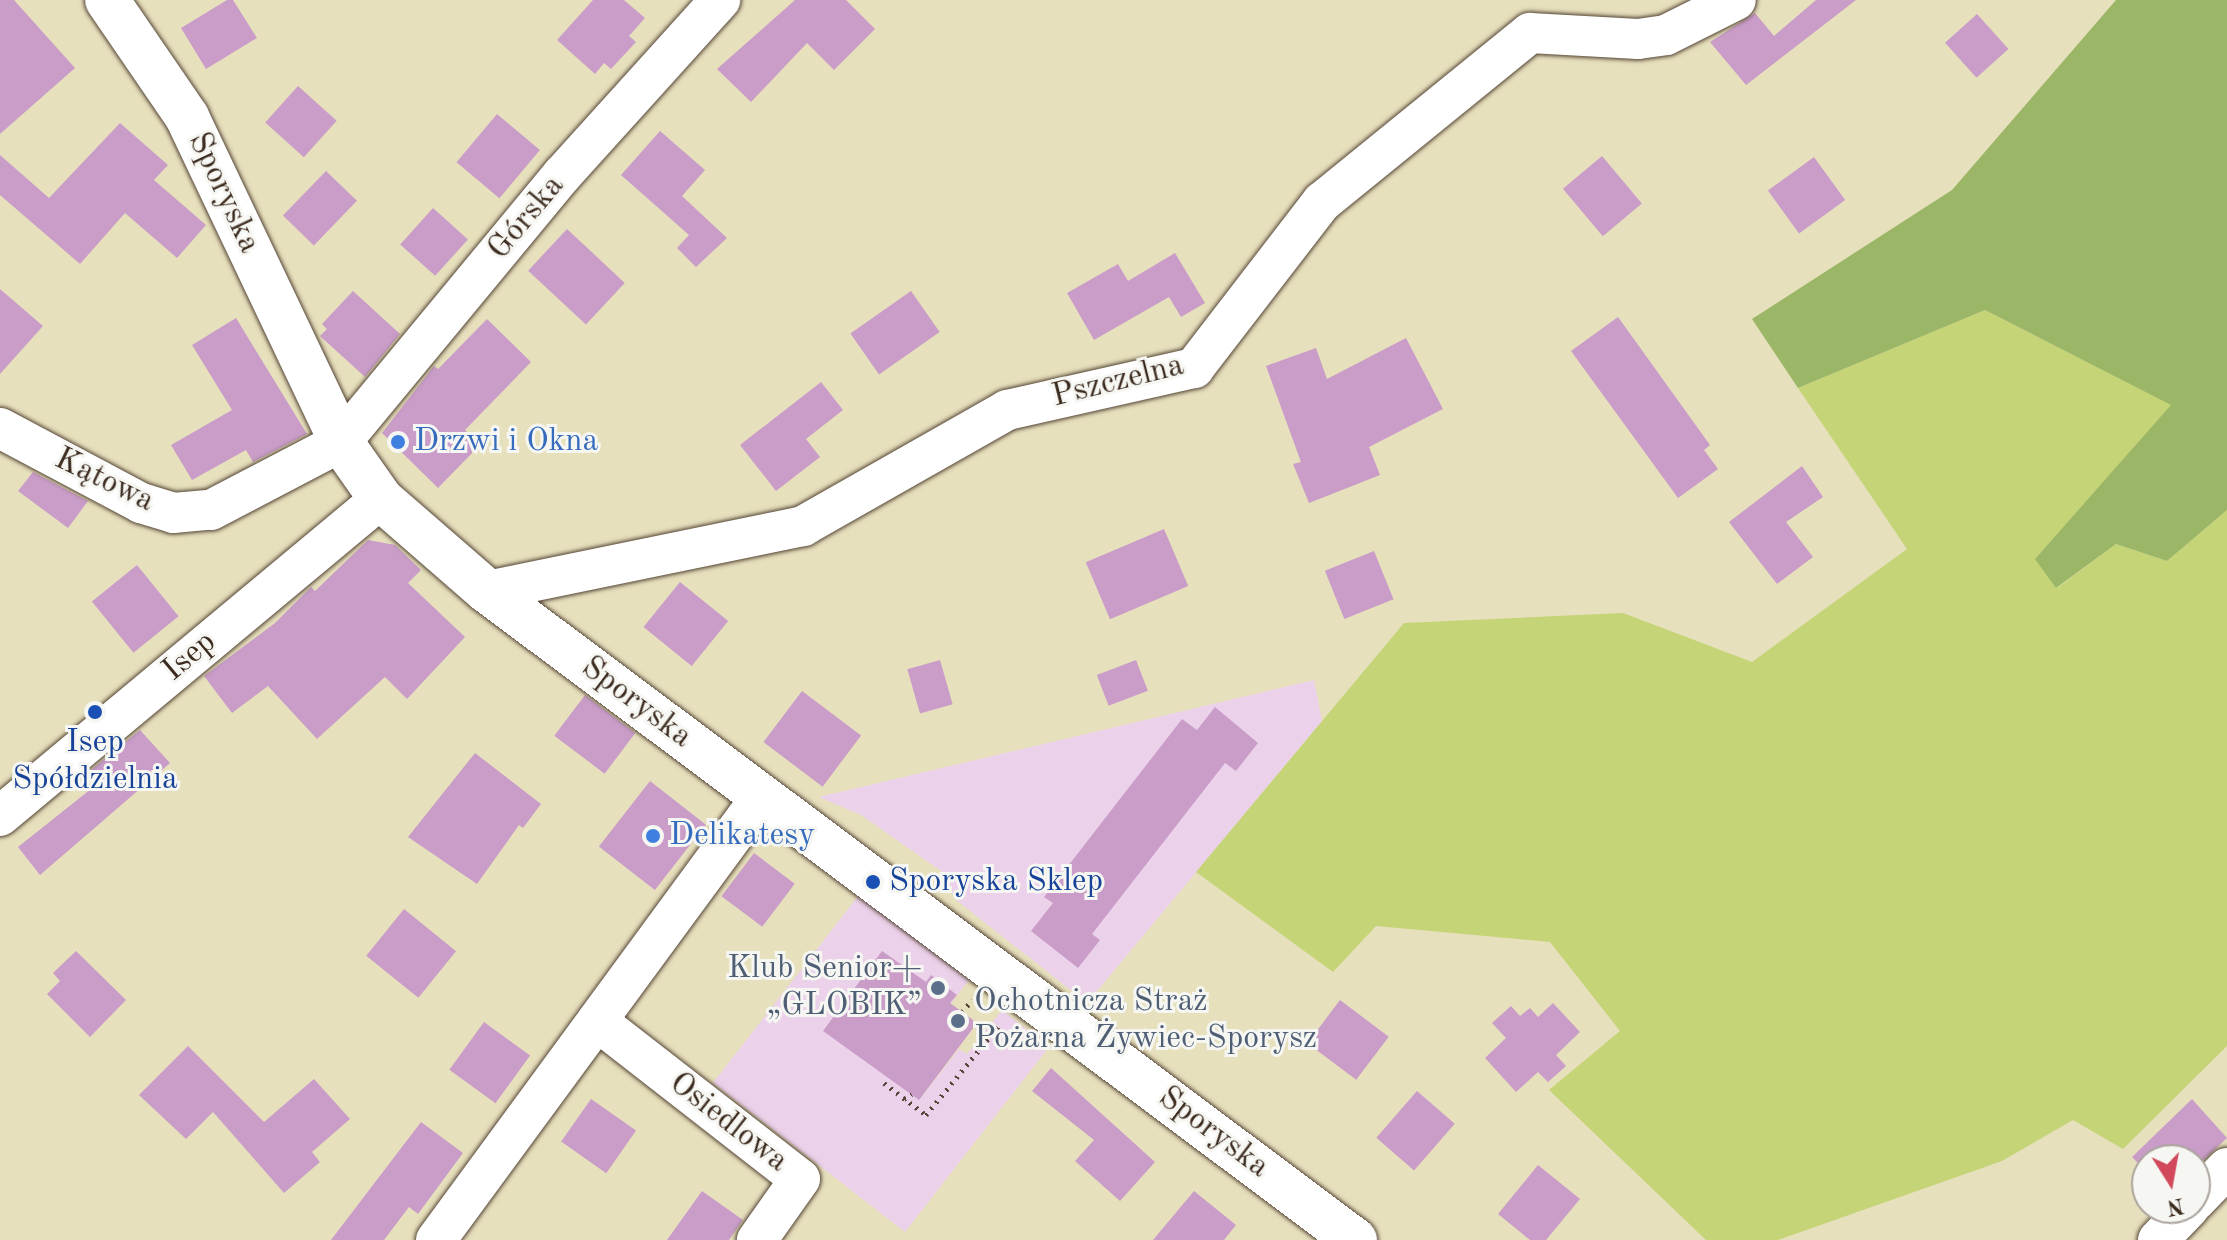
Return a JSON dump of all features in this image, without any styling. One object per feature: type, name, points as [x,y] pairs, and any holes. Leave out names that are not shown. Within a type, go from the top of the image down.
[{"type":"street","name":"Sporyska","points":[[107,0],[187,117],[341,442],[381,499],[487,591],[1355,1240]]},
{"type":"street","name":"Górska","points":[[341,442],[562,175],[720,0]]},
{"type":"street","name":"Pszczelna","points":[[487,591],[803,526],[1007,410],[1194,368],[1322,202],[1530,33],[1638,39],[1666,35],[1736,0]]},
{"type":"street","name":"Kątowa","points":[[0,428],[141,503],[173,513],[211,510],[341,442]]},
{"type":"street","name":"Isep","points":[[0,816],[381,499]]},
{"type":"street","points":[[436,1240],[762,796]]},
{"type":"street","name":"Osiedlowa","points":[[597,1021],[800,1179],[757,1240]]},
{"type":"street","points":[[2211,1184],[2227,1168]]},
{"type":"street","points":[[2158,1240],[2174,1224]]},
{"type":"path","points":[[884,1083],[926,1115],[1008,1015]]},
{"type":"path","points":[[904,1099],[912,1094]]},
{"type":"shaded area","points":[[1314,680],[1322,721],[1087,1003],[955,899],[944,873],[861,815],[819,797]]},
{"type":"shaded area","points":[[859,895],[969,980],[893,1078],[920,1099],[959,1049],[967,1054],[1002,1010],[1049,1047],[905,1232],[713,1083]]},
{"type":"green space","points":[[2116,0],[2227,0],[2227,510],[2167,561],[2116,544],[2056,588],[2035,559],[2171,405],[1985,310],[1798,388],[1752,319],[1952,190]]},
{"type":"green space","points":[[1985,310],[2172,405],[2036,558],[2057,588],[2116,544],[2167,561],[2227,510],[2227,1046],[2123,1149],[2073,1120],[2002,1161],[1778,1240],[1706,1240],[1549,1090],[1620,1031],[1550,942],[1376,926],[1333,972],[1196,872],[1404,623],[1623,613],[1752,662],[1907,549],[1798,388]]},
{"type":"building","points":[[0,0],[14,0],[75,68],[0,134]]},
{"type":"building","points":[[227,0],[233,0],[257,38],[206,69],[181,28]]},
{"type":"building","points":[[593,0],[624,0],[645,18],[629,36],[636,42],[611,69],[604,63],[595,74],[557,40]]},
{"type":"building","points":[[795,0],[846,0],[875,29],[834,70],[807,43],[751,102],[717,69]]},
{"type":"building","points":[[1816,0],[1856,0],[1746,85],[1710,42],[1755,13],[1774,36]]},
{"type":"building","points":[[1977,14],[2008,49],[1976,78],[1945,43]]},
{"type":"building","points":[[298,86],[337,121],[304,157],[265,122]]},
{"type":"building","points":[[497,114],[540,150],[499,198],[457,162]]},
{"type":"building","points":[[120,123],[168,165],[154,180],[206,225],[177,258],[125,213],[80,264],[0,195],[0,155],[49,198]]},
{"type":"building","points":[[660,131],[705,170],[682,196],[727,238],[696,267],[677,248],[689,235],[621,175]]},
{"type":"building","points":[[1602,156],[1642,203],[1603,236],[1563,189]]},
{"type":"building","points":[[1814,157],[1845,200],[1799,233],[1768,191]]},
{"type":"building","points":[[326,171],[357,201],[314,245],[283,216]]},
{"type":"building","points":[[433,208],[468,239],[435,276],[400,244]]},
{"type":"building","points":[[567,229],[625,283],[586,325],[528,271]]},
{"type":"building","points":[[1175,253],[1205,303],[1181,317],[1169,297],[1094,340],[1067,293],[1118,264],[1128,281]]},
{"type":"building","points":[[0,289],[43,326],[0,374]]},
{"type":"building","points":[[353,291],[400,334],[365,377],[320,336],[327,329],[322,324]]},
{"type":"building","points":[[911,291],[940,332],[879,374],[850,333]]},
{"type":"building","points":[[1618,317],[1710,445],[1704,450],[1718,469],[1678,498],[1571,351]]},
{"type":"building","points":[[236,318],[307,434],[253,462],[246,450],[192,480],[171,445],[232,410],[192,345]]},
{"type":"building","points":[[487,319],[531,362],[465,430],[480,445],[438,488],[382,433],[434,366],[438,369]]},
{"type":"building","points":[[1406,338],[1443,409],[1369,447],[1380,475],[1309,503],[1293,464],[1301,462],[1266,366],[1316,348],[1327,379]]},
{"type":"building","points":[[821,382],[843,410],[806,439],[820,457],[776,491],[740,445]]},
{"type":"building","points":[[1802,466],[1823,497],[1786,522],[1813,557],[1777,584],[1729,522]]},
{"type":"building","points":[[33,472],[88,501],[68,528],[18,491]]},
{"type":"building","points":[[1164,529],[1188,586],[1110,619],[1086,562]]},
{"type":"building","points":[[368,540],[395,545],[421,570],[408,583],[465,637],[407,699],[385,677],[317,739],[268,686],[232,713],[204,676],[275,623],[311,587],[315,591]]},
{"type":"building","points":[[1374,551],[1393,599],[1344,619],[1325,571]]},
{"type":"building","points":[[137,565],[179,616],[133,653],[92,602]]},
{"type":"building","points":[[680,582],[728,621],[692,666],[643,627]]},
{"type":"building","points":[[940,660],[953,704],[920,714],[907,669]]},
{"type":"building","points":[[1136,660],[1148,691],[1109,706],[1097,675]]},
{"type":"building","points":[[802,691],[861,736],[823,787],[763,742]]},
{"type":"building","points":[[585,695],[635,733],[605,774],[554,736]]},
{"type":"building","points":[[1215,707],[1258,743],[1236,771],[1225,763],[1092,934],[1100,940],[1078,968],[1031,931],[1053,903],[1044,897],[1182,719],[1197,730]]},
{"type":"building","points":[[140,730],[170,763],[40,875],[18,847],[101,781],[91,770]]},
{"type":"building","points":[[475,753],[541,804],[523,828],[519,825],[477,884],[408,837]]},
{"type":"building","name":"Delikatesy","points":[[650,781],[706,825],[655,890],[599,846]]},
{"type":"building","points":[[754,853],[795,884],[762,927],[722,896]]},
{"type":"building","points":[[404,909],[456,951],[418,998],[366,956]]},
{"type":"building","points":[[76,951],[126,1000],[90,1037],[47,994],[60,981],[53,973]]},
{"type":"building","points":[[882,951],[926,982],[931,975],[957,995],[950,1003],[977,1023],[919,1100],[823,1031]]},
{"type":"building","points":[[1340,1000],[1389,1037],[1356,1080],[1308,1043]]},
{"type":"building","points":[[1553,1003],[1580,1032],[1556,1055],[1566,1066],[1548,1082],[1538,1072],[1516,1092],[1485,1058],[1506,1038],[1492,1023],[1511,1006],[1520,1016],[1530,1008],[1538,1017]]},
{"type":"building","points":[[484,1022],[530,1056],[495,1103],[449,1070]]},
{"type":"building","points":[[188,1046],[264,1122],[314,1079],[350,1119],[312,1152],[320,1162],[284,1193],[213,1112],[186,1139],[139,1095]]},
{"type":"building","points":[[1051,1068],[1155,1162],[1120,1201],[1075,1161],[1094,1140],[1032,1091]]},
{"type":"building","points":[[1417,1091],[1455,1124],[1414,1171],[1376,1138]]},
{"type":"building","points":[[591,1099],[636,1131],[606,1173],[561,1142]]},
{"type":"building","points":[[2192,1099],[2227,1138],[2211,1153],[2211,1144],[2145,1144]]},
{"type":"building","points":[[421,1122],[463,1153],[418,1214],[409,1207],[384,1240],[331,1240]]},
{"type":"building","points":[[1538,1165],[1580,1199],[1546,1240],[1530,1240],[1498,1214]]},
{"type":"building","points":[[702,1191],[743,1220],[729,1240],[667,1240]]},
{"type":"building","points":[[1194,1191],[1236,1225],[1224,1240],[1153,1240]]},
{"type":"place","name":"Drzwi i Okna","points":[[398,442]]},
{"type":"place","name":"Isep Spółdzielnia","points":[[95,712]]},
{"type":"place","name":"Delikatesy","points":[[653,836]]},
{"type":"place","name":"Sporyska Sklep","points":[[873,882]]},
{"type":"place","name":"Klub Senior+ „GLOBIK”","points":[[938,988]]},
{"type":"place","name":"Ochotnicza Straż Pożarna Żywiec-Sporysz","points":[[958,1021]]}]
